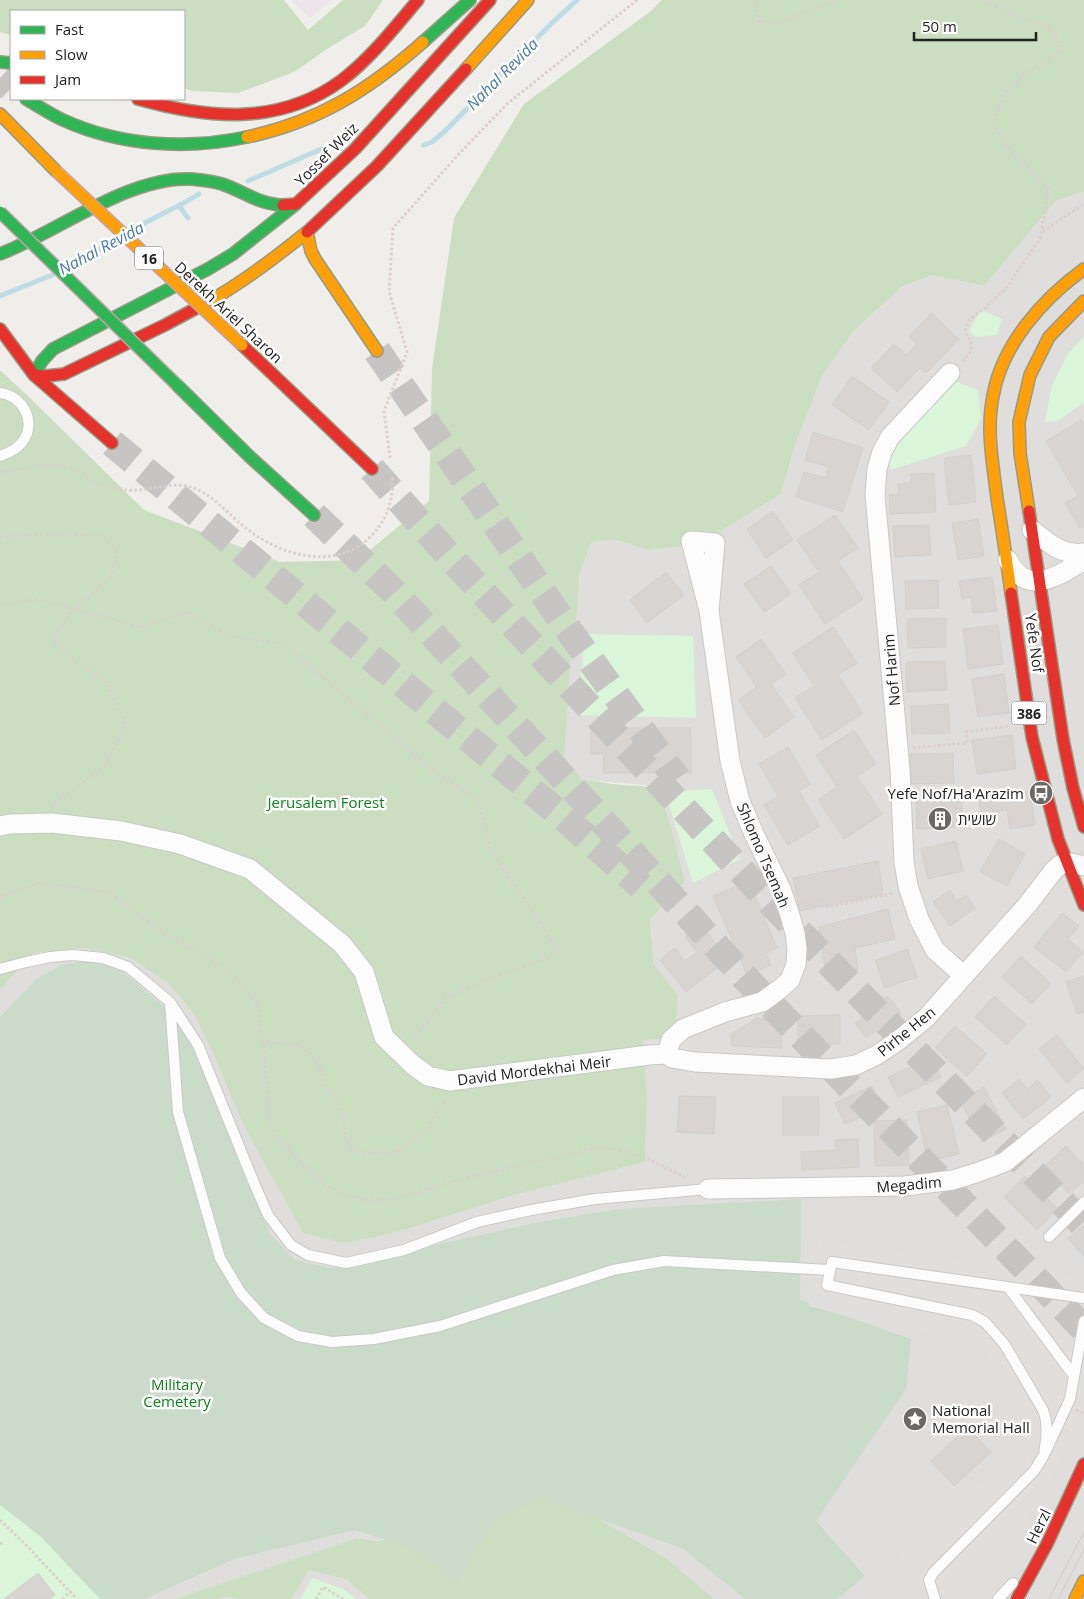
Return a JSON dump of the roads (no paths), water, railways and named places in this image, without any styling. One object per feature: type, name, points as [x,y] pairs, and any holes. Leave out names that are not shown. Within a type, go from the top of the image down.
[{"type":"main road","points":[[142,100],[190,112],[218,116],[258,114],[311,99],[341,81],[375,50],[418,0]]},
{"type":"main road","points":[[28,100],[63,120],[91,131],[120,138],[149,143],[182,144],[243,139],[292,125],[346,100],[373,83],[426,40],[470,0]]},
{"type":"main road","name":"Yossef Weiz","points":[[0,254],[119,195],[154,182],[169,179],[206,180],[234,188],[265,203],[274,205],[296,204],[355,149],[490,0]]},
{"type":"main road","points":[[34,375],[64,374],[165,325],[225,292],[279,254],[307,232],[377,166],[528,0]]},
{"type":"main road","name":"Derekh Ariel Sharon","points":[[0,114],[56,171],[372,469]]},
{"type":"main road","points":[[34,375],[42,361],[53,349],[208,269],[257,236],[296,204]]},
{"type":"main road","points":[[0,212],[250,456],[314,514]]},
{"type":"main road","points":[[307,232],[311,251],[377,351]]},
{"type":"main road","name":"Yefe Nof","points":[[1084,269],[1061,287],[1014,344],[998,378],[993,394],[991,415],[995,482],[1031,723],[1048,803],[1066,862],[1084,906]]},
{"type":"main road","name":"Yefe Nof","points":[[1084,301],[1049,337],[1030,375],[1019,422],[1020,453],[1062,739],[1084,827]]},
{"type":"main road","points":[[0,329],[34,375],[112,443]]},
{"type":"main road","name":"Herzl","points":[[1017,1599],[1047,1544],[1084,1464]]},
{"type":"main road","points":[[1075,1599],[1084,1581]]},
{"type":"street","name":"Nof Harim","points":[[950,373],[890,437],[882,452],[877,469],[875,495],[898,750],[904,862],[909,890],[919,919],[935,950],[964,976]]},
{"type":"street","points":[[1032,530],[1044,540],[1066,553],[1084,553]]},
{"type":"street","points":[[1008,560],[1012,570],[1018,576],[1026,580],[1040,581],[1065,572],[1084,560]]},
{"type":"street","name":"Shlomo Tsemah","points":[[667,1054],[671,1040],[683,1029],[725,1012],[762,1002],[790,980],[796,964],[795,933],[789,912],[740,800],[730,761],[709,611]]},
{"type":"street","name":"David Mordekhai Meir","points":[[0,826],[52,823],[121,831],[180,844],[250,869],[342,944],[364,972],[384,1037],[413,1065],[428,1076],[450,1081],[667,1054]]},
{"type":"street","points":[[1066,862],[1084,866]]},
{"type":"street","name":"Pirhe Hen","points":[[667,1054],[672,1058],[695,1062],[831,1069],[856,1065],[877,1055],[926,1018],[1028,904],[1054,870],[1066,862]]},
{"type":"street","name":"Megadim","points":[[708,1189],[905,1186],[952,1180],[1005,1162],[1084,1098]]},
{"type":"lane","points":[[0,393],[7,394],[20,402],[25,408],[28,426],[24,440],[18,447],[0,456]]},
{"type":"lane","points":[[0,969],[50,957],[74,955],[103,958],[128,967],[170,1002],[198,1045],[268,1214],[291,1245],[308,1256],[346,1263],[404,1250],[477,1222],[531,1210],[595,1198],[708,1189]]},
{"type":"lane","points":[[170,1002],[178,1112],[220,1258],[241,1293],[264,1318],[298,1336],[332,1342],[374,1340],[440,1326],[613,1270],[664,1261],[830,1270]]},
{"type":"lane","points":[[1049,1237],[1084,1202]]},
{"type":"lane","points":[[1044,1455],[1047,1419],[1005,1345],[985,1322],[972,1315],[827,1285],[832,1262],[1084,1298]]},
{"type":"lane","points":[[1008,1287],[1074,1376]]},
{"type":"lane","points":[[935,1598],[929,1580],[933,1573],[1034,1471],[1044,1455],[1070,1399],[1084,1321]]},
{"type":"lane","points":[[998,1599],[1047,1544]]},
{"type":"waterway","name":"Nahal Revida","points":[[424,145],[432,142],[445,131],[577,0]]},
{"type":"waterway","name":"Nahal Revida","points":[[248,181],[333,144],[344,143]]},
{"type":"waterway","name":"Nahal Revida","points":[[131,231],[199,194]]},
{"type":"waterway","points":[[180,207],[188,218]]},
{"type":"waterway","name":"Nahal Revida","points":[[69,267],[118,239]]},
{"type":"waterway","name":"Nahal Revida","points":[[0,296],[52,275]]},
{"type":"tunnel","points":[[0,78],[10,87]]},
{"type":"tunnel","points":[[377,351],[567,628],[677,779]]},
{"type":"tunnel","points":[[112,443],[562,816],[641,886]]},
{"type":"tunnel","points":[[372,469],[451,558],[771,903],[1084,1225]]},
{"type":"tunnel","points":[[314,515],[394,592],[749,982],[1084,1329]]},
{"type":"tram line","points":[[1049,1599],[1084,1532]]},
{"type":"tram line","points":[[1058,1599],[1084,1549]]},
{"type":"place","name":"Yefe Nof/Ha'Arazim","points":[[1041,793]]},
{"type":"place","name":"שושית","points":[[940,819]]},
{"type":"place","name":"National Memorial Hall","points":[[915,1419]]},
{"type":"park label","name":"Jerusalem Forest","points":[[326,802]]},
{"type":"park label","name":"Military Cemetery","points":[[177,1392]]}]
